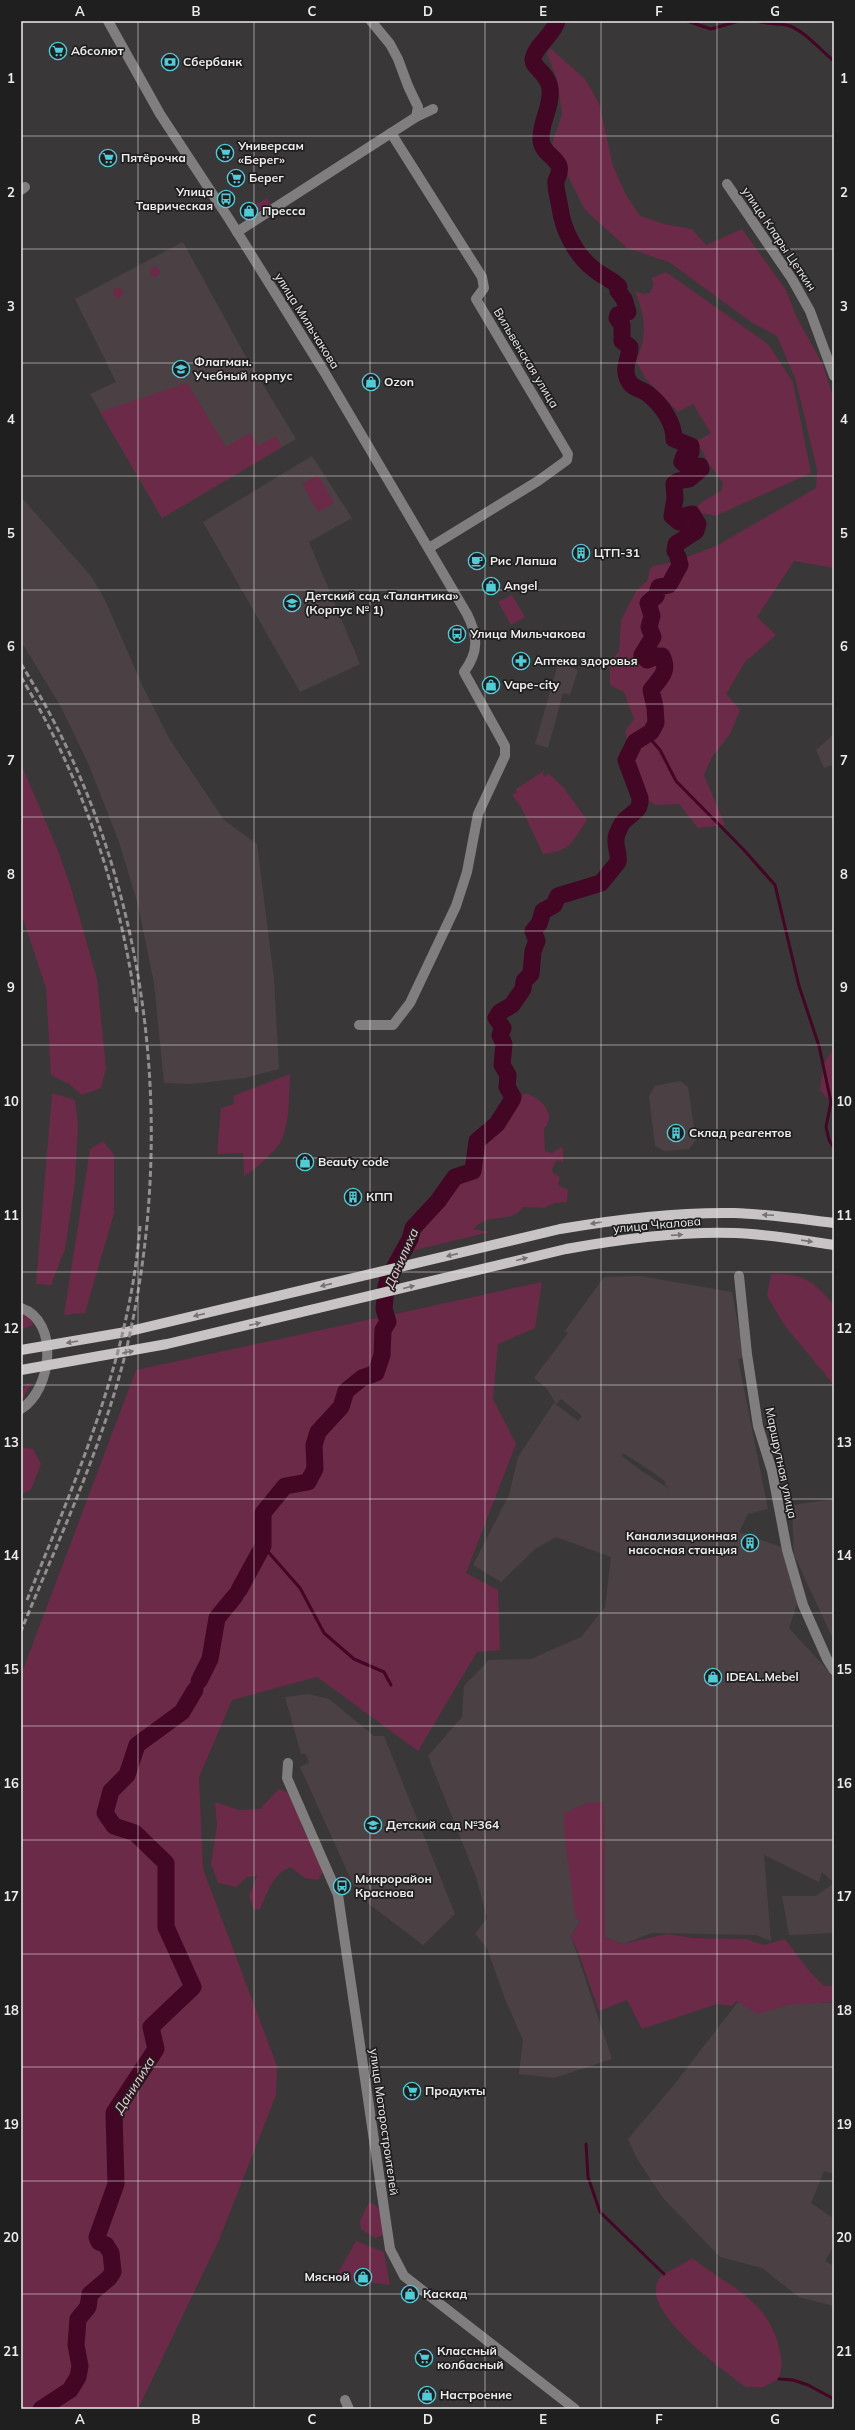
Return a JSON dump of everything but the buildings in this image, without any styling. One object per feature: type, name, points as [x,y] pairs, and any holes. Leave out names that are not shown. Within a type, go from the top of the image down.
[{"type":"main road","name":"улица Чкалова","points":[[21,1350],[126,1332],[560,1229],[665,1215],[733,1213],[777,1216],[834,1223]]},
{"type":"main road","name":"улица Чкалова","points":[[21,1370],[64,1364],[175,1342],[484,1268],[603,1242],[690,1234],[774,1236],[834,1245]]},
{"type":"street","name":"улица Мильчакова","points":[[108,21],[160,114],[237,232],[429,548],[467,614],[476,639],[474,655],[464,672],[505,746],[505,756],[478,814],[467,872],[459,899],[410,1003],[393,1025],[359,1025]]},
{"type":"street","points":[[372,21],[395,52],[408,86],[415,99],[418,111],[416,117]]},
{"type":"street","points":[[237,232],[416,117],[433,109]]},
{"type":"street","name":"Вильвенская улица","points":[[391,133],[482,277],[484,288],[476,300],[568,454],[568,460],[538,481],[429,548]]},
{"type":"street","name":"улица Клары Цеткин","points":[[727,184],[792,279],[810,311],[834,376]]},
{"type":"street","name":"Маршрутная улица","points":[[739,1276],[743,1330],[758,1421],[772,1471],[787,1550],[803,1605],[827,1659],[834,1670]]},
{"type":"street","points":[[21,1308],[35,1315],[42,1326],[47,1352],[44,1371],[37,1392],[31,1401],[21,1409]]},
{"type":"street","name":"улица Моторостроителей","points":[[288,1763],[286,1778],[338,1895],[390,2249],[404,2276],[575,2409]]},
{"type":"shaded area","points":[[550,48],[585,79],[599,103],[613,166],[626,195],[640,216],[664,224],[692,229],[706,245],[742,229],[786,290],[796,316],[823,365],[834,400],[834,568],[794,561],[757,617],[776,635],[745,662],[726,694],[740,710],[730,734],[712,757],[704,775],[725,825],[698,828],[679,804],[655,805],[629,787],[632,761],[625,731],[634,719],[624,692],[610,685],[610,663],[619,651],[621,620],[636,591],[647,581],[650,569],[653,566],[674,562],[718,545],[816,488],[817,470],[796,381],[777,336],[751,322],[669,262],[627,248],[585,210],[552,144],[562,114],[557,79],[547,54]]},
{"type":"shaded area","points":[[267,198],[271,204],[254,213],[251,207]]},
{"type":"shaded area","name":"Флагман. Учебный корпус","points":[[183,242],[245,355],[296,439],[162,518],[90,394],[116,382],[75,299]]},
{"type":"shaded area","points":[[155,267],[160,272],[155,277],[150,272]]},
{"type":"shaded area","points":[[666,272],[768,344],[793,382],[811,473],[715,516],[702,513],[697,516],[692,512],[702,502],[721,491],[723,483],[709,464],[697,441],[711,433],[693,404],[678,412],[645,378],[636,361],[640,352],[644,334],[644,326],[641,309],[635,291],[643,294],[650,293],[654,284],[651,278]]},
{"type":"shaded area","points":[[118,288],[123,293],[118,298],[113,293]]},
{"type":"shaded area","points":[[187,383],[226,447],[250,433],[258,446],[276,436],[282,447],[162,518],[100,412]]},
{"type":"shaded area","name":"Детский сад «Талантика» (Корпус № 1)","points":[[312,456],[352,518],[309,542],[360,664],[300,692],[203,522]]},
{"type":"shaded area","points":[[318,475],[334,503],[318,512],[302,484]]},
{"type":"shaded area","points":[[21,497],[91,576],[105,600],[143,687],[170,740],[224,820],[257,844],[274,979],[279,1069],[245,1078],[191,1084],[164,1083],[154,983],[138,905],[119,842],[88,763],[61,707],[21,641]]},
{"type":"shaded area","points":[[512,595],[525,617],[511,625],[498,602]]},
{"type":"shaded area","points":[[560,657],[572,663],[570,667],[578,670],[570,695],[563,693],[548,748],[535,744]]},
{"type":"shaded area","points":[[834,734],[834,764],[824,768],[816,750]]},
{"type":"shaded area","points":[[21,764],[57,848],[72,891],[97,979],[106,1068],[101,1088],[82,1095],[69,1084],[51,1075],[46,988],[21,913]]},
{"type":"shaded area","points":[[544,771],[543,775],[546,777],[548,773],[563,787],[587,820],[574,840],[565,848],[560,851],[543,854],[521,807],[512,795],[517,792],[516,789]]},
{"type":"shaded area","points":[[834,1048],[834,1096],[828,1099],[820,1090],[824,1063]]},
{"type":"shaded area","points":[[290,1074],[288,1115],[285,1132],[282,1139],[271,1154],[244,1176],[243,1153],[217,1154],[221,1108],[234,1104],[233,1096]]},
{"type":"shaded area","points":[[680,1081],[688,1087],[696,1140],[689,1149],[665,1151],[655,1146],[649,1096],[655,1086]]},
{"type":"shaded area","points":[[52,1093],[75,1100],[78,1125],[75,1182],[65,1249],[51,1285],[36,1284]]},
{"type":"shaded area","points":[[525,1093],[541,1102],[548,1112],[548,1123],[544,1129],[545,1151],[552,1153],[561,1147],[563,1149],[563,1162],[557,1160],[552,1169],[553,1173],[560,1177],[558,1185],[568,1190],[567,1202],[555,1203],[544,1208],[523,1207],[512,1216],[485,1220],[474,1229],[490,1232],[403,1253],[412,1239],[414,1228],[442,1201],[457,1179],[473,1174],[481,1141],[499,1126],[508,1112],[515,1108],[515,1100]]},
{"type":"shaded area","points":[[103,1141],[114,1155],[114,1213],[85,1313],[64,1315],[90,1149]]},
{"type":"shaded area","points":[[771,1274],[792,1275],[807,1280],[820,1290],[834,1305],[834,1385],[785,1326],[767,1296]]},
{"type":"shaded area","points":[[640,1276],[732,1292],[744,1357],[738,1359],[768,1509],[748,1514],[739,1532],[781,1547],[798,1601],[789,1628],[834,1677],[834,1883],[822,1872],[819,1882],[764,1855],[771,1941],[756,1935],[652,1933],[623,1944],[605,1937],[604,1802],[580,1921],[571,1936],[612,2059],[554,2078],[519,2074],[523,2040],[505,1999],[487,1948],[475,1934],[487,1918],[476,1877],[428,1756],[462,1717],[464,1686],[489,1660],[531,1659],[581,1637],[605,1607],[611,1557],[556,1537],[535,1549],[501,1582],[473,1565],[509,1495],[518,1457],[554,1403],[578,1421],[582,1416],[561,1399],[556,1404],[547,1389],[534,1378],[568,1333],[565,1331],[604,1277]],"holes":[[[623,1453],[666,1482],[665,1485],[671,1490],[622,1456]]]},
{"type":"shaded area","points":[[542,1282],[535,1328],[498,1344],[493,1399],[516,1444],[466,1573],[498,1590],[500,1650],[477,1652],[418,1751],[317,1677],[232,1700],[199,1777],[203,1869],[277,2066],[276,2095],[219,2240],[138,2409],[21,2409],[21,1675],[136,1370]]},
{"type":"shaded area","points":[[21,1313],[30,1318],[34,1325],[21,1329]]},
{"type":"shaded area","points":[[32,1383],[21,1401],[21,1394],[26,1384]]},
{"type":"shaded area","points":[[21,1447],[33,1449],[41,1464],[31,1490],[21,1494]]},
{"type":"shaded area","points":[[834,1499],[834,1641],[794,1555],[792,1505]]},
{"type":"shaded area","name":"Детский сад №364","points":[[308,1694],[329,1699],[374,1736],[384,1736],[455,1914],[423,1945],[369,1904],[353,1884],[300,1767],[309,1763],[306,1754],[301,1754],[285,1697]]},
{"type":"shaded area","points":[[279,1789],[287,1792],[296,1807],[302,1827],[324,1870],[318,1880],[305,1878],[290,1867],[284,1870],[271,1885],[260,1909],[254,1910],[249,1896],[257,1876],[247,1877],[236,1887],[218,1883],[211,1864],[217,1825],[215,1802],[239,1810],[260,1809]]},
{"type":"shaded area","points":[[604,1802],[605,1937],[622,1944],[667,1934],[692,1938],[746,1939],[764,1945],[785,1939],[810,1972],[824,1986],[834,1986],[834,2002],[788,2005],[758,2014],[736,2001],[732,2006],[717,2004],[642,2029],[627,2000],[599,2011],[571,1936],[580,1921],[575,1917],[564,1831],[564,1813],[587,1803]]},
{"type":"shaded area","points":[[834,1883],[834,1933],[789,1935],[782,1896],[816,1896]]},
{"type":"shaded area","points":[[737,2003],[834,2003],[834,2174],[824,2171],[811,2203],[834,2219],[834,2245],[825,2261],[834,2266],[834,2306],[799,2297],[762,2268],[720,2257],[663,2198],[636,2157],[628,2139],[674,2085]]},
{"type":"shaded area","points":[[369,2202],[377,2207],[382,2220],[384,2235],[375,2238],[361,2229],[360,2221]]},
{"type":"shaded area","points":[[356,2241],[384,2252],[390,2285],[335,2278]]},
{"type":"shaded area","points":[[692,2258],[742,2293],[764,2314],[772,2327],[778,2343],[781,2357],[779,2379],[763,2387],[746,2387],[703,2354],[671,2323],[661,2307],[656,2292],[659,2279]]},
{"type":"waterway","name":"Данилиха","points":[[557,21],[552,31],[537,49],[533,62],[549,83],[550,96],[542,127],[541,140],[546,151],[555,160],[560,168],[556,181],[556,187],[564,225],[567,234],[582,258],[595,270],[619,287],[618,291],[624,299],[628,312],[618,315],[617,318],[622,325],[622,341],[630,347],[626,365],[626,373],[629,381],[633,386],[648,394],[662,408],[672,426],[674,439],[691,446],[691,452],[684,456],[682,462],[687,466],[700,466],[701,469],[689,479],[678,481],[674,484],[675,499],[672,516],[679,522],[687,515],[692,514],[698,524],[696,531],[676,544],[675,551]]},
{"type":"waterway","points":[[559,21],[569,21]]},
{"type":"waterway","points":[[687,21],[711,29],[739,21]]},
{"type":"waterway","points":[[757,21],[787,25],[796,29],[808,37],[834,61]]},
{"type":"waterway","name":"Данилиха","points":[[239,1590],[263,1546],[263,1513],[285,1486],[308,1482],[315,1469],[314,1445],[318,1432],[341,1407],[346,1391],[362,1378],[376,1373],[382,1355],[383,1330],[388,1322],[384,1309],[388,1279],[410,1239],[413,1228],[438,1201],[455,1177],[473,1171],[477,1141],[497,1124],[512,1100],[513,1097],[507,1087],[508,1075],[502,1065],[504,1044],[500,1035],[503,1028],[496,1018],[500,1012],[512,1005],[523,989],[524,981],[531,974],[533,951],[537,941],[533,931],[539,924],[543,911],[554,905],[558,896],[601,883],[618,862],[616,842],[617,834],[622,823],[638,809],[640,802],[640,798],[626,760],[635,742],[651,732],[656,723],[655,707],[651,690],[660,679],[665,667],[662,656],[657,656],[647,660],[642,655],[653,637],[649,627],[652,616],[648,603],[656,596],[659,587],[669,585],[680,565],[678,557]]},
{"type":"waterway","points":[[647,735],[660,750],[676,781],[743,849],[775,885],[799,986],[819,1046],[831,1102],[826,1127],[829,1140],[834,1148]]},
{"type":"waterway","points":[[263,1546],[300,1588],[324,1633],[354,1659],[384,1672],[391,1685]]},
{"type":"waterway","name":"Данилиха","points":[[199,1681],[210,1659],[217,1618],[235,1596]]},
{"type":"waterway","name":"Данилиха","points":[[41,2409],[70,2390],[78,2377],[80,2366],[76,2345],[78,2319],[88,2307],[90,2294],[109,2278],[113,2272],[111,2253],[106,2245],[99,2242],[97,2237],[116,2184],[114,2113],[156,2049],[151,2027],[193,1987],[166,1927],[166,1863],[135,1833],[114,1826],[105,1813],[111,1791],[127,1775],[137,1745],[182,1712],[195,1690]]},
{"type":"waterway","points":[[586,2144],[588,2177],[600,2212],[664,2274]]},
{"type":"waterway","points":[[779,2379],[793,2380],[808,2385],[834,2399]]},
{"type":"railway","points":[[21,664],[64,742],[99,825],[124,910],[142,999],[150,1088],[150,1178],[142,1267],[125,1355],[104,1426],[78,1495],[21,1631]]},
{"type":"railway","points":[[21,677],[63,756],[97,839],[121,925],[137,1014]]},
{"type":"railway","points":[[27,1600],[82,1463],[113,1370],[125,1323],[134,1275],[140,1226]]},
{"type":"place","name":"Абсолют","points":[[58,51]]},
{"type":"place","name":"Сбербанк","points":[[170,62]]},
{"type":"place","name":"Универсам «Берег»","points":[[225,153]]},
{"type":"place","name":"Пятёрочка","points":[[108,158]]},
{"type":"place","name":"Берег","points":[[236,178]]},
{"type":"place","name":"Улица Таврическая","points":[[226,199]]},
{"type":"place","name":"Пресса","points":[[249,211]]},
{"type":"place","name":"Флагман. Учебный корпус","points":[[181,369]]},
{"type":"place","name":"Ozon","points":[[371,382]]},
{"type":"place","name":"ЦТП-31","points":[[581,553]]},
{"type":"place","name":"Рис Лапша","points":[[477,561]]},
{"type":"place","name":"Angel","points":[[491,586]]},
{"type":"place","name":"Детский сад «Талантика» (Корпус № 1)","points":[[292,603]]},
{"type":"place","name":"Улица Мильчакова","points":[[457,634]]},
{"type":"place","name":"Аптека здоровья","points":[[521,661]]},
{"type":"place","name":"Vape-city","points":[[491,685]]},
{"type":"place","name":"Склад реагентов","points":[[676,1133]]},
{"type":"place","name":"Beauty code","points":[[305,1162]]},
{"type":"place","name":"КПП","points":[[353,1197]]},
{"type":"place","name":"Канализационная насосная станция","points":[[750,1543]]},
{"type":"place","name":"IDEAL.Mebel","points":[[713,1677]]},
{"type":"place","name":"Детский сад №364","points":[[373,1825]]},
{"type":"place","name":"Микрорайон Краснова","points":[[342,1886]]},
{"type":"place","name":"Продукты","points":[[412,2091]]},
{"type":"place","name":"Мясной","points":[[363,2277]]},
{"type":"place","name":"Каскад","points":[[410,2294]]},
{"type":"place","name":"Классный колбасный","points":[[424,2358]]},
{"type":"place","name":"Настроение","points":[[427,2395]]}]
